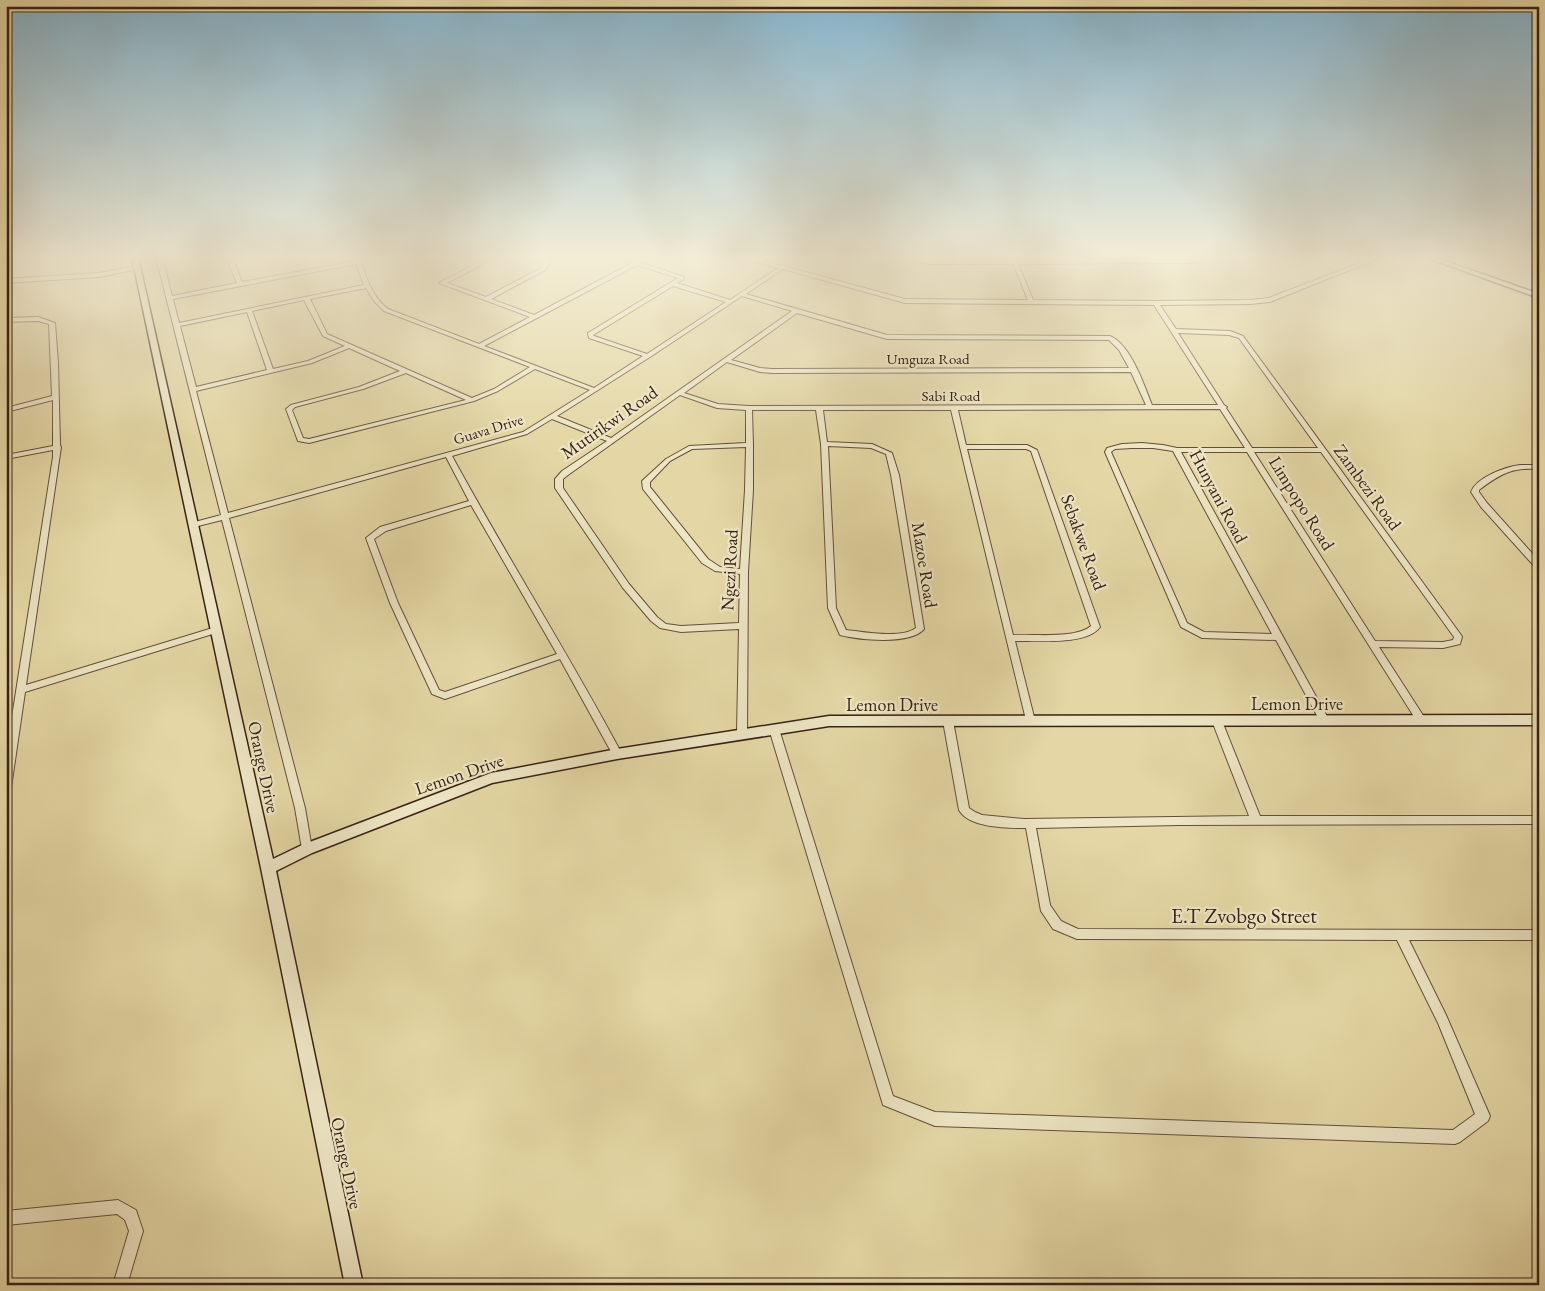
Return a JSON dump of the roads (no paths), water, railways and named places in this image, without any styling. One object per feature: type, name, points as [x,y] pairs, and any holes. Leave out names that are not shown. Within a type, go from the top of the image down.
[{"type":"street","name":"Orange Drive","points":[[148,317],[268,868],[354,1285]]},
{"type":"street","points":[[174,317],[300,808],[307,849]]},
{"type":"street","points":[[176,325],[214,317]]},
{"type":"street","points":[[252,317],[271,372]]},
{"type":"street","points":[[316,317],[325,335],[347,347],[472,400]]},
{"type":"street","points":[[405,317],[595,390]]},
{"type":"street","points":[[479,346],[535,317]]},
{"type":"street","points":[[618,317],[590,334],[591,337],[648,356]]},
{"type":"street","name":"Guava Drive","points":[[194,525],[525,433],[708,317]]},
{"type":"street","name":"Mutirikwi Road","points":[[743,626],[675,628],[662,626],[653,621],[628,590],[559,488],[559,479],[611,440],[787,317]]},
{"type":"street","points":[[818,317],[887,337],[1106,338],[1116,341],[1133,370],[1150,407]]},
{"type":"street","name":"Limpopo Road","points":[[1166,317],[1421,720]]},
{"type":"street","points":[[6,320],[38,319],[52,323],[58,447],[6,788]]},
{"type":"street","name":"Zambezi Road","points":[[1175,332],[1230,333],[1241,337],[1458,637],[1457,642],[1444,645],[1374,644]]},
{"type":"street","points":[[192,390],[310,362],[347,347]]},
{"type":"street","name":"Umguza Road","points":[[725,360],[760,370],[773,371],[1133,370]]},
{"type":"street","points":[[405,371],[362,388],[293,406],[289,409],[300,440],[309,441],[472,400],[496,390],[535,367]]},
{"type":"street","name":"Sabi Road","points":[[680,393],[717,406],[749,408],[1224,407]]},
{"type":"street","points":[[6,410],[56,397]]},
{"type":"street","name":"Ngezi Road","points":[[742,733],[744,572],[747,546],[750,445],[749,408]]},
{"type":"street","name":"Mazoe Road","points":[[819,408],[824,444],[829,569],[832,608],[835,618],[843,633],[891,636],[915,634],[920,629],[920,623],[895,475],[889,453],[872,446],[824,444]]},
{"type":"street","points":[[954,408],[1030,721]]},
{"type":"street","points":[[553,416],[611,440]]},
{"type":"street","points":[[744,572],[718,569],[705,561],[646,487],[646,481],[668,460],[691,446],[750,445]]},
{"type":"street","points":[[6,457],[58,447]]},
{"type":"street","name":"Sebakwe Road","points":[[964,447],[1027,447],[1034,450],[1096,627],[1090,633],[1077,636],[1010,638]]},
{"type":"street","name":"Hunyani Road","points":[[1277,637],[1202,635],[1184,625],[1108,452],[1112,447],[1165,447],[1176,450],[1324,720]]},
{"type":"street","points":[[1176,450],[1322,450]]},
{"type":"street","points":[[448,455],[617,754]]},
{"type":"street","points":[[1539,467],[1515,465],[1506,468],[1476,488],[1475,492],[1484,505],[1539,566]]},
{"type":"street","points":[[473,502],[383,528],[370,538],[394,602],[435,692],[445,696],[563,656]]},
{"type":"street","points":[[20,690],[216,630]]},
{"type":"street","name":"Lemon Drive","points":[[268,868],[307,849],[491,778],[617,754],[742,733],[829,721],[1539,720]]},
{"type":"street","points":[[948,721],[964,810],[967,814],[980,820],[1030,824],[1256,820],[1539,820]]},
{"type":"street","points":[[1217,721],[1256,820]]},
{"type":"street","points":[[774,729],[888,1100],[935,1119],[1455,1137],[1483,1116],[1442,1019],[1400,936]]},
{"type":"street","name":"E.T Zvobgo Street","points":[[1030,824],[1045,907],[1057,925],[1077,934],[1262,932],[1400,936],[1539,935]]},
{"type":"street","points":[[6,1218],[118,1207],[131,1215],[136,1231],[120,1285]]}]
